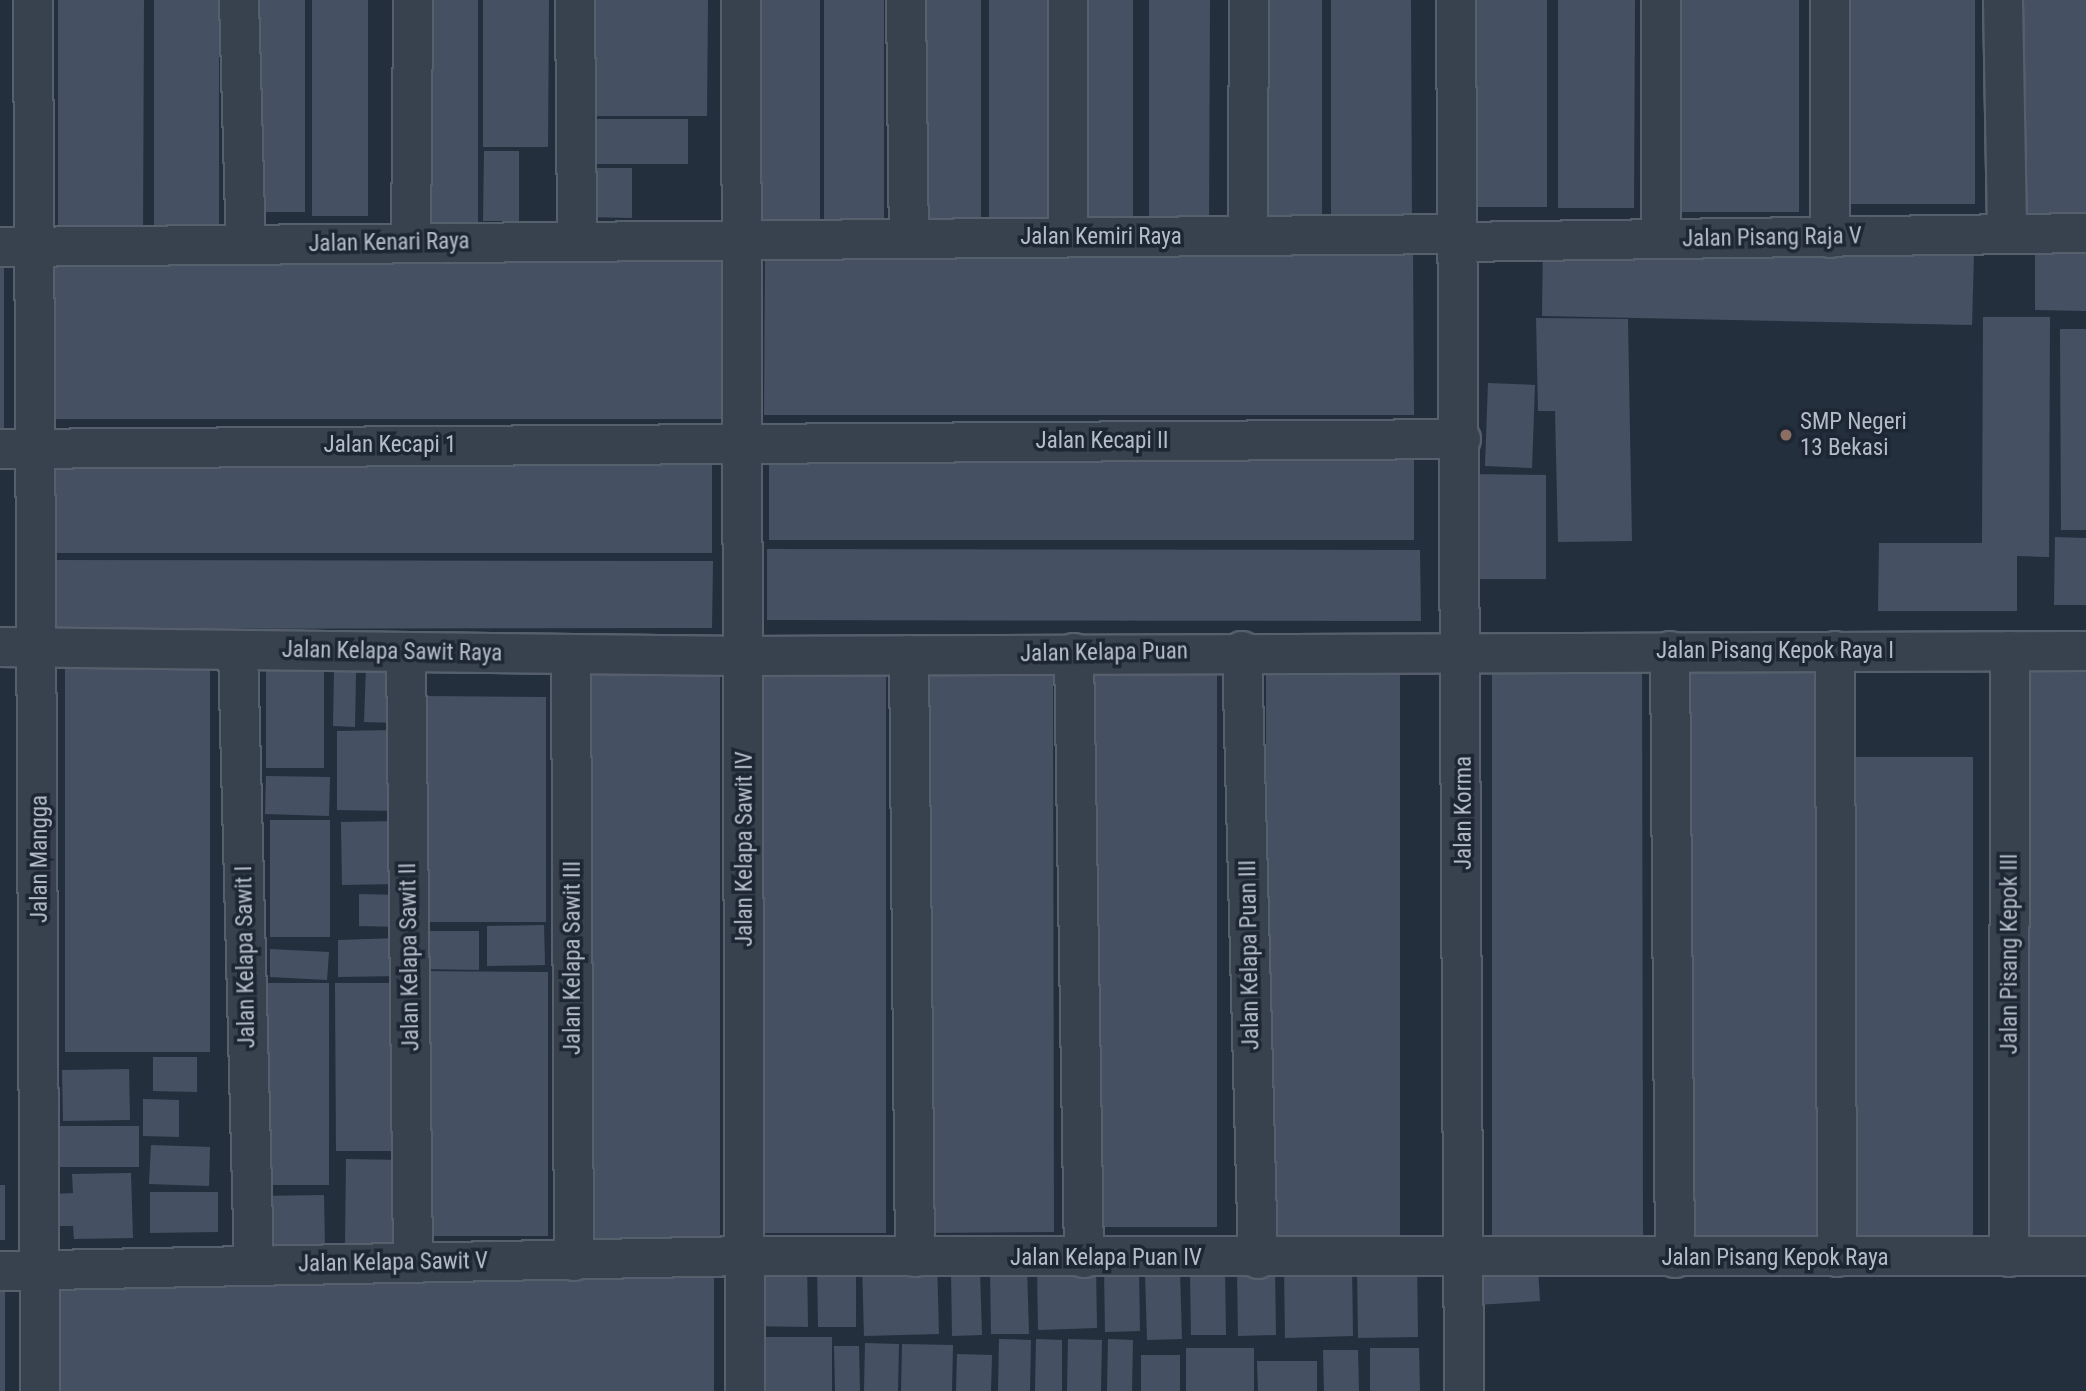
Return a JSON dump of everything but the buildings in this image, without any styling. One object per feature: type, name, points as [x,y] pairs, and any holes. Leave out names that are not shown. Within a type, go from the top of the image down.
[{"type":"street","name":"Jalan Mangga","points":[[33,0],[18,247],[37,448],[40,647],[40,1391]]},
{"type":"street","points":[[239,0],[246,244]]},
{"type":"street","points":[[411,243],[413,0]]},
{"type":"street","points":[[575,0],[577,241]]},
{"type":"street","name":"Jalan Kelapa Sawit IV","points":[[741,0],[748,1256],[744,1391]]},
{"type":"street","points":[[906,0],[909,239]]},
{"type":"street","points":[[1068,0],[1068,237]]},
{"type":"street","points":[[1248,236],[1249,0]]},
{"type":"street","name":"Jalan Korma","points":[[1456,0],[1464,652],[1464,1391]]},
{"type":"street","points":[[1661,0],[1661,239]]},
{"type":"street","points":[[1830,0],[1830,238]]},
{"type":"street","points":[[2003,0],[2007,232]]},
{"type":"street","name":"Jalan Pisang Raja V","points":[[1459,238],[1830,238],[2007,232],[2086,233]]},
{"type":"street","name":"Jalan Kemiri Raya","points":[[743,239],[1248,236],[1459,238]]},
{"type":"street","name":"Jalan Kenari Raya","points":[[18,247],[743,239]]},
{"type":"street","name":"Jalan Kecapi II","points":[[744,443],[1461,439]]},
{"type":"street","name":"Jalan Kecapi 1","points":[[0,449],[744,443]]},
{"type":"street","name":"Jalan Kelapa Sawit Raya","points":[[0,648],[744,656]]},
{"type":"street","name":"Jalan Kelapa Sawit I","points":[[238,650],[254,1264]]},
{"type":"street","name":"Jalan Pisang Kepok Raya I","points":[[1464,652],[2086,650]]},
{"type":"street","name":"Jalan Kelapa Puan","points":[[744,656],[1242,651],[1464,652]]},
{"type":"street","name":"Jalan Kelapa Puan III","points":[[1242,651],[1258,1259]]},
{"type":"street","points":[[1670,651],[1675,1258]]},
{"type":"street","points":[[1836,651],[1838,1257]]},
{"type":"street","name":"Jalan Pisang Kepok III","points":[[2009,1258],[2010,651]]},
{"type":"street","name":"Jalan Kelapa Sawit II","points":[[406,652],[413,1262]]},
{"type":"street","points":[[1074,653],[1084,1258]]},
{"type":"street","name":"Jalan Kelapa Sawit III","points":[[571,654],[575,1261]]},
{"type":"street","points":[[909,655],[915,1257]]},
{"type":"street","name":"Jalan Kelapa Sawit V","points":[[0,1271],[748,1256]]},
{"type":"street","name":"Jalan Kelapa Puan IV","points":[[748,1256],[1464,1260]]},
{"type":"street","name":"Jalan Pisang Kepok Raya","points":[[1464,1260],[2086,1256]]},
{"type":"place","name":"SMP Negeri 13 Bekasi","points":[[1786,435]]}]
